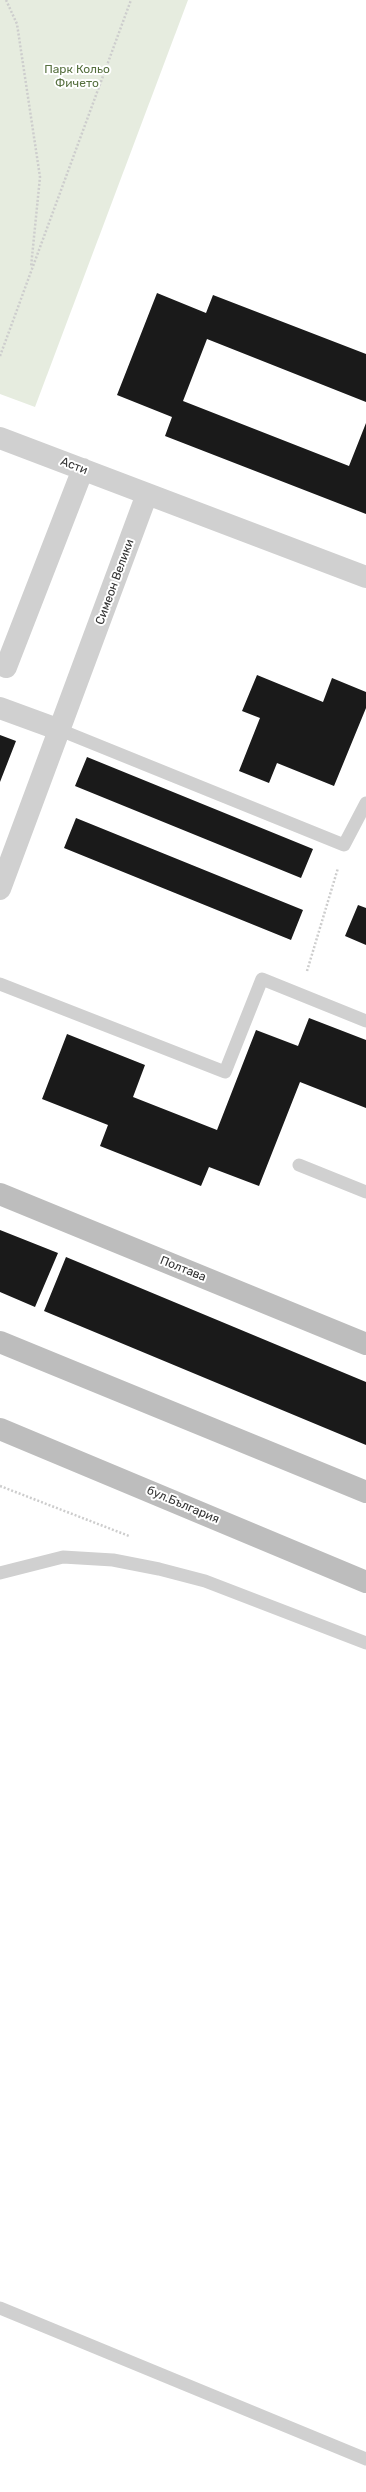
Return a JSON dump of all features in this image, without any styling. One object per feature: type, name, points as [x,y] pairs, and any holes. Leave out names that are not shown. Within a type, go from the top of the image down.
[{"type":"main road","name":"Полтава","points":[[0,1194],[366,1344]]},
{"type":"main road","points":[[0,1342],[366,1492]]},
{"type":"main road","name":"бул.България","points":[[0,1429],[366,1582]]},
{"type":"street","name":"Асти","points":[[0,438],[147,494]]},
{"type":"street","points":[[0,664],[6,666],[83,469]]},
{"type":"street","points":[[147,494],[366,578]]},
{"type":"street","name":"Симеон Велики","points":[[0,889],[147,494]]},
{"type":"street","points":[[0,708],[60,730]]},
{"type":"lane","points":[[60,730],[344,845],[366,803]]},
{"type":"lane","points":[[0,984],[225,1072],[262,979],[366,1021]]},
{"type":"lane","points":[[299,1166],[366,1192]]},
{"type":"lane","points":[[0,1573],[63,1557],[113,1560],[159,1569],[205,1581],[366,1643]]},
{"type":"lane","points":[[0,2308],[366,2459]]},
{"type":"path","points":[[6,0],[17,24],[40,177],[31,272]]},
{"type":"path","points":[[0,356],[131,0]]},
{"type":"path","points":[[301,994],[344,845]]},
{"type":"green space","name":"Парк Кольо Фичето","points":[[0,0],[188,0],[35,407],[0,394]]},
{"type":"building","points":[[157,293],[206,313],[213,295],[366,354],[366,402],[207,339],[183,401],[349,466],[366,423],[366,514],[165,436],[172,417],[117,395]]},
{"type":"building","points":[[257,675],[323,702],[332,678],[366,692],[366,708],[334,786],[277,763],[269,783],[239,771],[260,718],[242,711]]},
{"type":"building","points":[[0,735],[16,741],[0,782]]},
{"type":"building","points":[[87,757],[313,849],[301,878],[75,786]]},
{"type":"building","points":[[76,818],[303,910],[291,940],[64,848]]},
{"type":"building","points":[[358,905],[366,908],[366,945],[345,936]]},
{"type":"building","points":[[309,1018],[366,1040],[366,1108],[300,1082],[259,1186],[209,1167],[201,1186],[100,1146],[108,1125],[42,1099],[67,1034],[145,1065],[133,1097],[217,1130],[256,1030],[298,1046]]},
{"type":"building","points":[[0,1230],[58,1253],[35,1307],[0,1292]]},
{"type":"building","points":[[66,1257],[366,1382],[366,1445],[44,1311]]}]
